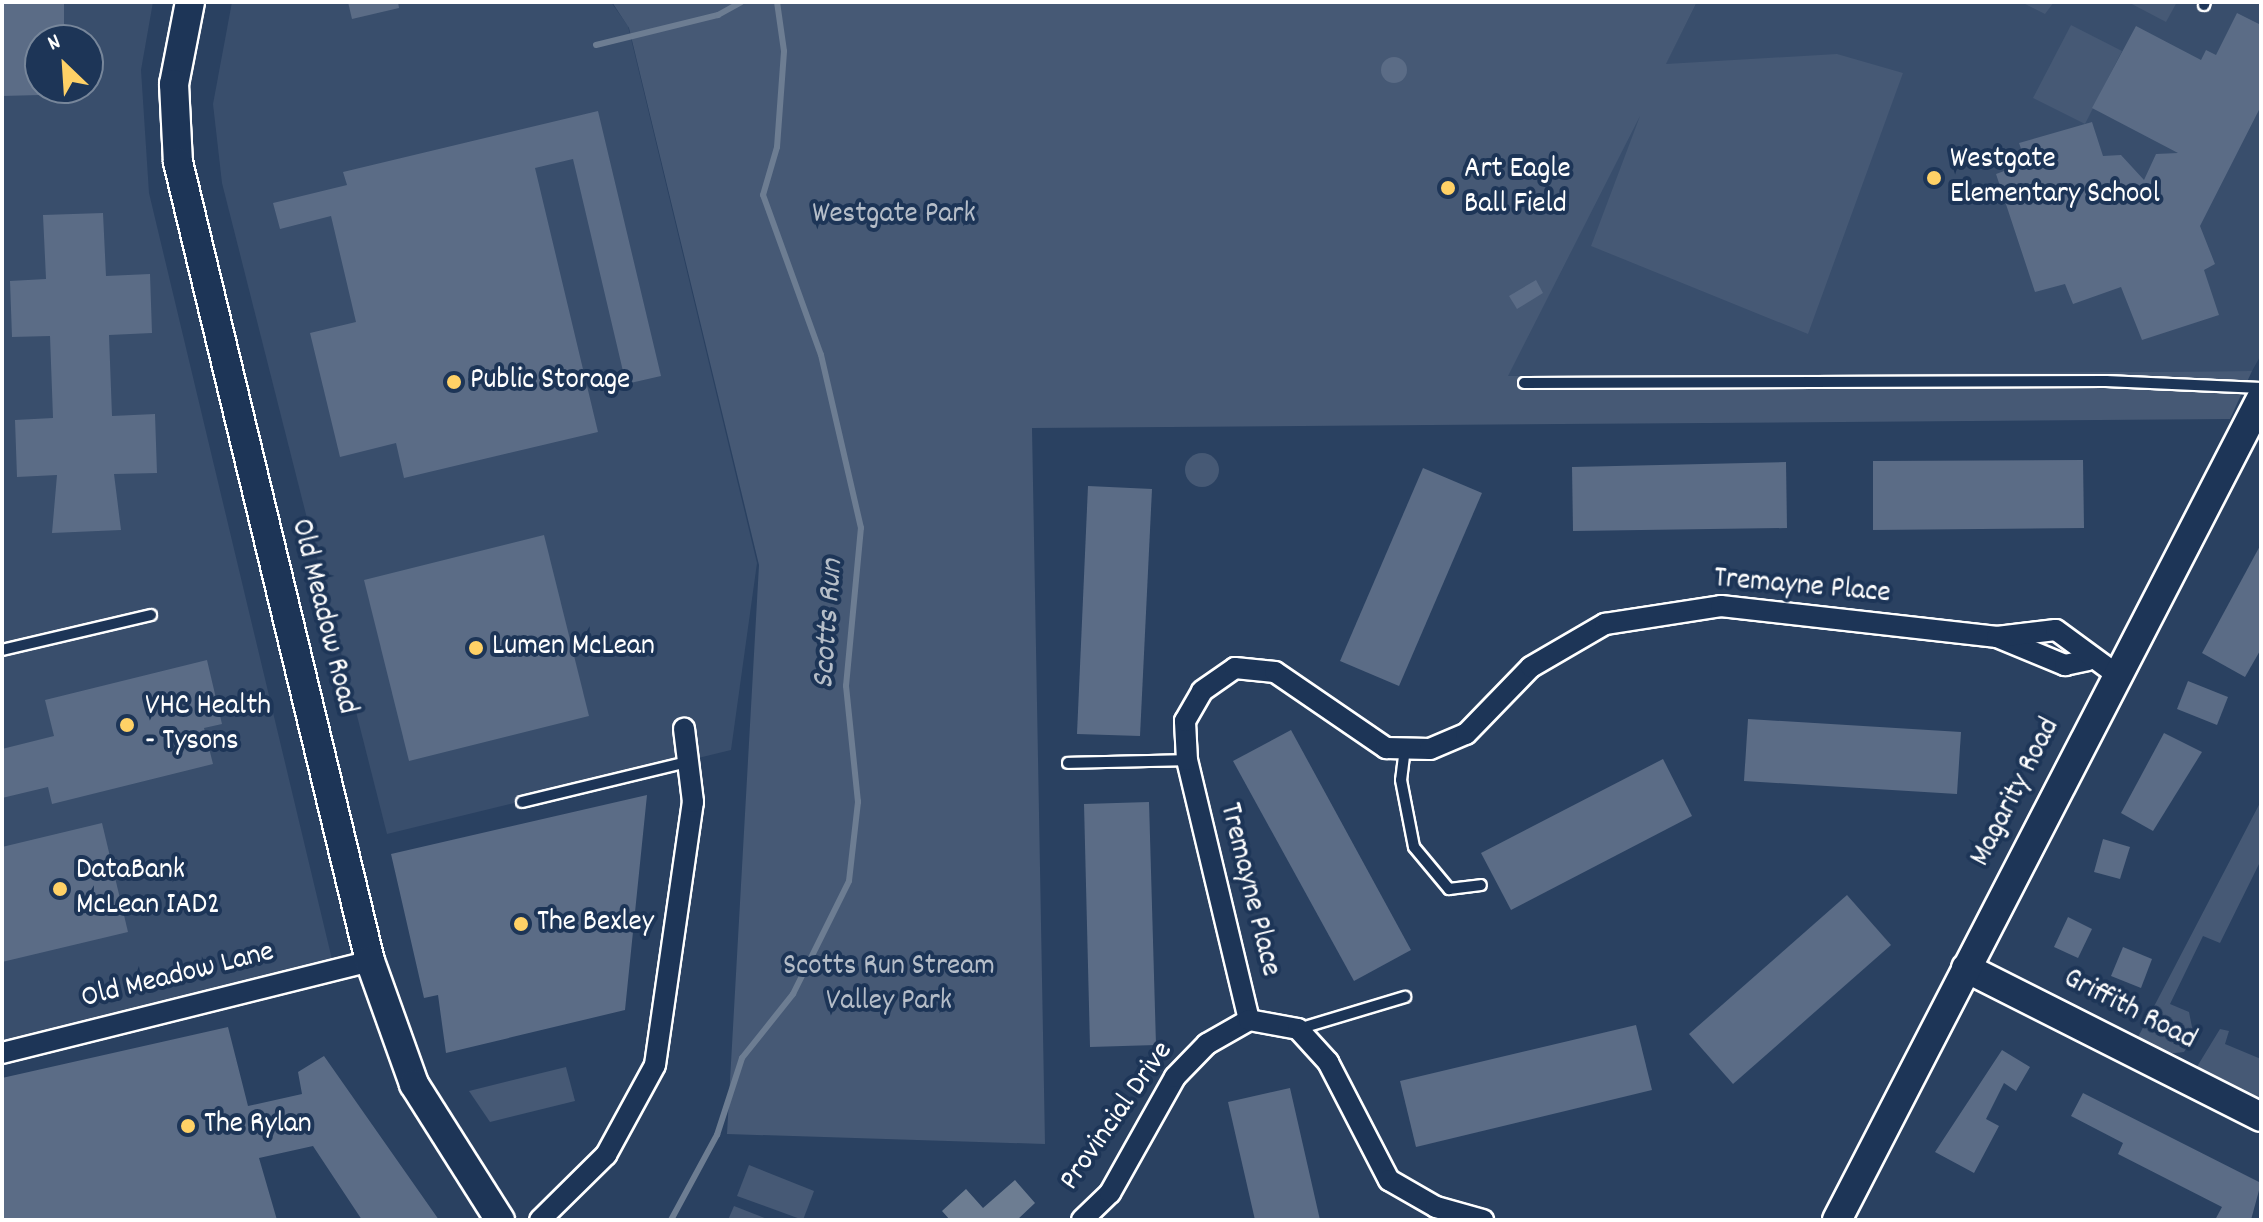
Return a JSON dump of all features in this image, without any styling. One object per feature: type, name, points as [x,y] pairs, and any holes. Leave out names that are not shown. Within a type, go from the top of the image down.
[{"type":"street","name":"Old Meadow Road","points":[[190,2],[174,84],[178,162],[370,961],[414,1084],[500,1220]]},
{"type":"street","name":"Magarity Road","points":[[1837,1220],[2116,674],[2261,399]]},
{"type":"street","name":"Tremayne Place","points":[[1249,1020],[1187,760],[1185,721],[1202,691],[1235,668],[1275,672],[1374,740],[1405,748],[1430,749],[1466,734],[1531,667],[1605,624],[1721,606],[1997,637],[2056,630],[2076,640],[2088,660],[2116,674]]},
{"type":"street","name":"Tremayne Place","points":[[1997,637],[2065,665],[2088,660]]},
{"type":"street","points":[[540,1220],[606,1155],[655,1065],[688,862],[691,761],[684,729]]},
{"type":"street","name":"Old Meadow Lane","points":[[2,1053],[370,961]]},
{"type":"street","name":"Griffith Road","points":[[1966,968],[2261,1117]]},
{"type":"street","points":[[1249,1020],[1298,1029],[1328,1062],[1389,1180],[1436,1207],[1483,1220]]},
{"type":"street","name":"Provincial Drive","points":[[1082,1220],[1110,1193],[1175,1077],[1207,1044],[1249,1020]]},
{"type":"lane","points":[[1524,383],[2120,381],[2261,388]]},
{"type":"lane","points":[[2,650],[151,615]]},
{"type":"lane","points":[[1405,748],[1403,796],[1414,847],[1449,889],[1481,885]]},
{"type":"lane","points":[[1068,763],[1187,760]]},
{"type":"lane","points":[[522,802],[691,761]]},
{"type":"lane","points":[[1298,1029],[1405,997]]},
{"type":"shaded area","points":[[2,2],[153,2],[141,70],[149,193],[335,972],[2,1053]]},
{"type":"shaded area","points":[[232,2],[611,2],[628,26],[757,563],[731,750],[387,834],[222,183],[213,104]]},
{"type":"shaded area","name":"Westgate Elementary School","points":[[1697,2],[2261,2],[2261,355],[2252,371],[1507,376]]},
{"type":"shaded area","points":[[1015,1180],[1035,1203],[1017,1220],[950,1220],[942,1211],[966,1189],[983,1208]]},
{"type":"green space","name":"Westgate Park","points":[[612,2],[1697,2],[1666,64],[1837,54],[1903,73],[1808,334],[1591,246],[1640,116],[1508,376],[2252,371],[2230,419],[1032,428],[1045,1144],[727,1134],[759,565],[629,28]]},
{"type":"green space","points":[[2021,2],[2054,2],[2045,14]]},
{"type":"green space","points":[[2128,2],[2177,2],[2166,22]]},
{"type":"green space","points":[[2071,25],[2122,51],[2085,124],[2033,98]]},
{"type":"green space","points":[[1202,453],[1214,458],[1219,470],[1214,482],[1202,487],[1190,482],[1185,470],[1190,458]]},
{"type":"green space","points":[[2261,801],[2261,860],[2220,943],[2203,936],[2170,1004],[2189,1012],[2194,1037],[2184,1052],[2166,1054],[2136,1041]]},
{"type":"green space","points":[[2220,1029],[2229,1031],[2225,1044],[2261,1059],[2261,1102],[2195,1070]]},
{"type":"green space","points":[[566,1067],[575,1101],[490,1122],[469,1091]]},
{"type":"green space","points":[[749,1165],[814,1191],[803,1220],[737,1196]]},
{"type":"green space","points":[[734,1206],[770,1220],[728,1220]]},
{"type":"building","points":[[2,2],[64,2],[64,24],[24,24],[24,95],[2,96]]},
{"type":"building","points":[[348,2],[398,2],[399,8],[352,19]]},
{"type":"building","points":[[2237,13],[2261,25],[2261,106],[2200,226],[2215,264],[2204,270],[2219,315],[2142,340],[2121,287],[2073,304],[2065,284],[2035,292],[1996,174],[2026,163],[2019,143],[2092,122],[2103,156],[2121,155],[2144,180],[2156,154],[2178,153],[2092,108],[2136,26],[2201,60],[2206,50],[2216,55]]},
{"type":"building","points":[[1394,57],[1404,60],[1407,70],[1404,80],[1394,83],[1384,80],[1381,70],[1384,60]]},
{"type":"building","name":"Public Storage","points":[[598,111],[661,376],[626,384],[573,159],[535,168],[598,432],[404,478],[396,443],[340,457],[310,333],[356,322],[331,216],[280,229],[273,203],[347,185],[343,172]]},
{"type":"building","points":[[103,213],[106,276],[150,274],[152,333],[109,335],[112,416],[155,414],[157,473],[114,474],[121,530],[52,533],[57,475],[17,477],[15,420],[53,418],[50,336],[12,337],[10,281],[46,279],[43,215]]},
{"type":"building","points":[[1536,280],[1543,293],[1517,309],[1509,296]]},
{"type":"building","points":[[2083,460],[2084,528],[1873,530],[1873,461]]},
{"type":"building","points":[[1786,462],[1787,528],[1573,531],[1572,467]]},
{"type":"building","points":[[1423,468],[1482,493],[1399,686],[1340,661]]},
{"type":"building","points":[[1088,486],[1152,489],[1140,736],[1077,734]]},
{"type":"building","name":"Lumen McLean","points":[[544,535],[589,716],[409,761],[364,580]]},
{"type":"building","points":[[2261,544],[2261,649],[2245,677],[2202,653]]},
{"type":"building","points":[[207,660],[222,724],[204,728],[213,764],[52,804],[48,787],[2,798],[2,749],[54,736],[45,700]]},
{"type":"building","points":[[2188,681],[2228,697],[2217,725],[2177,709]]},
{"type":"building","points":[[1748,719],[1961,732],[1957,794],[1744,781]]},
{"type":"building","points":[[1291,730],[1411,950],[1354,981],[1233,761]]},
{"type":"building","points":[[2164,733],[2202,752],[2153,831],[2121,813]]},
{"type":"building","points":[[1663,759],[1692,816],[1511,910],[1481,853]]},
{"type":"building","name":"The Bexley","points":[[647,795],[625,1010],[446,1053],[438,995],[424,998],[391,854]]},
{"type":"building","points":[[1149,802],[1156,1045],[1090,1047],[1084,804]]},
{"type":"building","name":"DataBank McLean IAD2","points":[[102,823],[128,932],[2,962],[2,847]]},
{"type":"building","points":[[2103,839],[2130,847],[2120,879],[2094,872]]},
{"type":"building","points":[[1847,895],[1891,945],[1733,1084],[1689,1034]]},
{"type":"building","points":[[2068,917],[2092,929],[2078,958],[2054,947]]},
{"type":"building","points":[[2123,947],[2152,959],[2141,988],[2111,976]]},
{"type":"building","points":[[1636,1025],[1652,1090],[1416,1147],[1400,1081]]},
{"type":"building","name":"The Rylan","points":[[228,1027],[248,1106],[302,1094],[298,1072],[324,1056],[439,1220],[362,1220],[313,1146],[259,1158],[277,1220],[2,1220],[2,1078]]},
{"type":"building","points":[[2002,1050],[2030,1067],[2016,1091],[2004,1083],[1986,1119],[1999,1126],[1974,1173],[1935,1152]]},
{"type":"building","points":[[1290,1088],[1320,1220],[1255,1220],[1228,1102]]},
{"type":"building","points":[[2083,1093],[2261,1183],[2251,1220],[2215,1220],[2222,1207],[2118,1154],[2123,1143],[2071,1116]]},
{"type":"waterway","points":[[596,45],[718,15],[741,2]]},
{"type":"waterway","name":"Scotts Run","points":[[671,1220],[717,1135],[742,1058],[793,994],[849,881],[858,802],[846,686],[861,528],[821,355],[763,195],[777,147],[784,51],[777,2]]},
{"type":"place","name":"Westgate Elementary School","points":[[1934,178]]},
{"type":"place","name":"Art Eagle Ball Field","points":[[1448,188]]},
{"type":"place","name":"Public Storage","points":[[454,382]]},
{"type":"place","name":"Lumen McLean","points":[[476,648]]},
{"type":"place","name":"VHC Health - Tysons","points":[[127,725]]},
{"type":"place","name":"DataBank McLean IAD2","points":[[60,889]]},
{"type":"place","name":"The Bexley","points":[[521,924]]},
{"type":"place","name":"The Rylan","points":[[188,1126]]},
{"type":"park label","name":"Scotts Run Stream Valley Park","points":[[889,985]]}]
